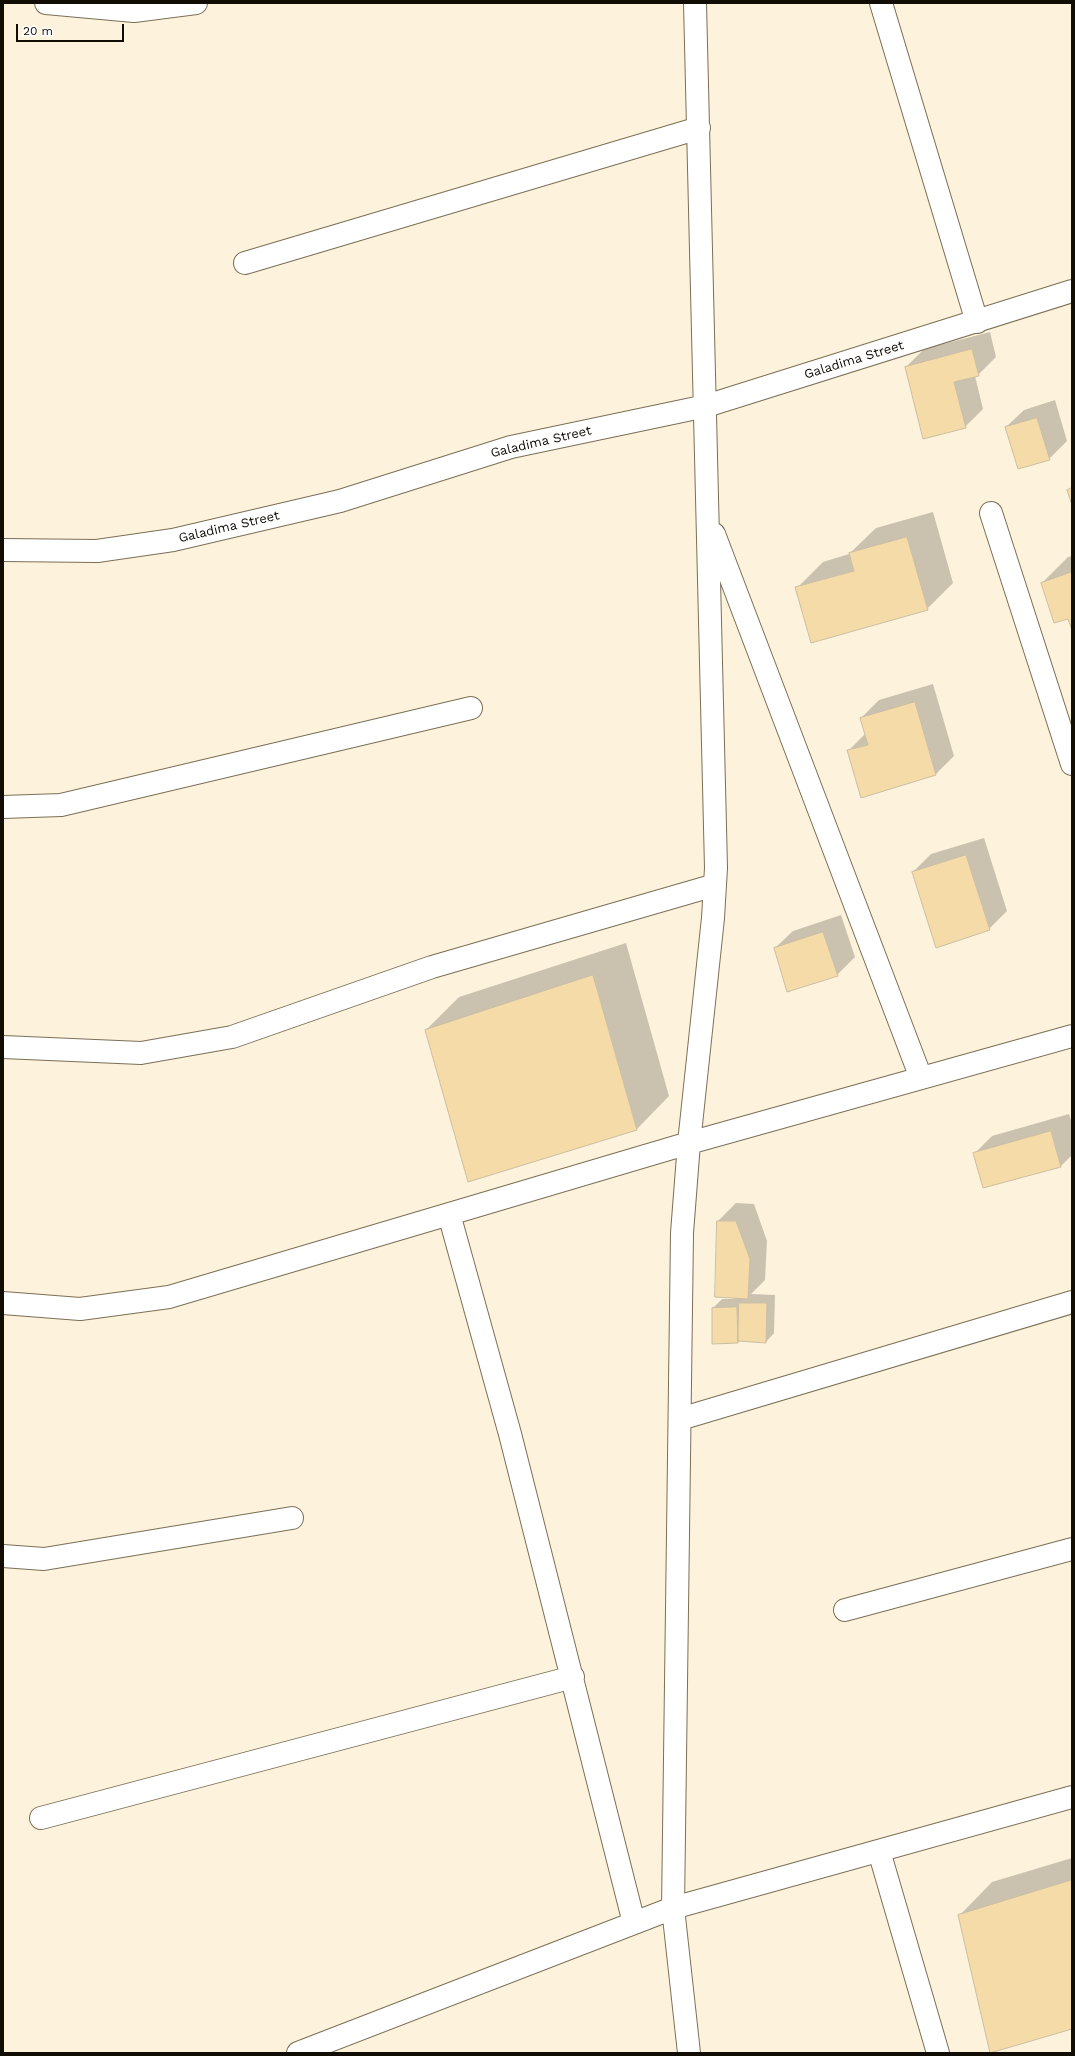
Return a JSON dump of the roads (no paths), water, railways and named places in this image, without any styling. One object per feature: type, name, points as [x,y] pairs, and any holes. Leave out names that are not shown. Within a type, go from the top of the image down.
[{"type":"street","points":[[46,3],[134,11],[196,3]]},
{"type":"street","points":[[689,2053],[673,1908],[682,1234],[689,1143],[713,918],[715,885],[706,406],[695,3]]},
{"type":"street","points":[[881,3],[977,322]]},
{"type":"street","points":[[245,263],[699,128]]},
{"type":"street","name":"Galadima Street","points":[[3,550],[97,551],[173,540],[340,501],[512,447],[706,406],[1072,291]]},
{"type":"street","points":[[990,513],[1072,764]]},
{"type":"street","points":[[708,518],[921,1078]]},
{"type":"street","points":[[3,807],[61,805],[471,708]]},
{"type":"street","points":[[3,1047],[141,1053],[232,1037],[432,967],[715,885]]},
{"type":"street","points":[[3,1303],[80,1309],[169,1297],[689,1143],[1072,1036]]},
{"type":"street","points":[[449,1214],[512,1442],[634,1923]]},
{"type":"street","points":[[680,1419],[1072,1302]]},
{"type":"street","points":[[3,1556],[44,1559],[292,1518]]},
{"type":"street","points":[[844,1610],[1072,1549]]},
{"type":"street","points":[[41,1818],[572,1677]]},
{"type":"street","points":[[298,2053],[673,1908],[1072,1797]]},
{"type":"street","points":[[879,1851],[938,2053]]}]
